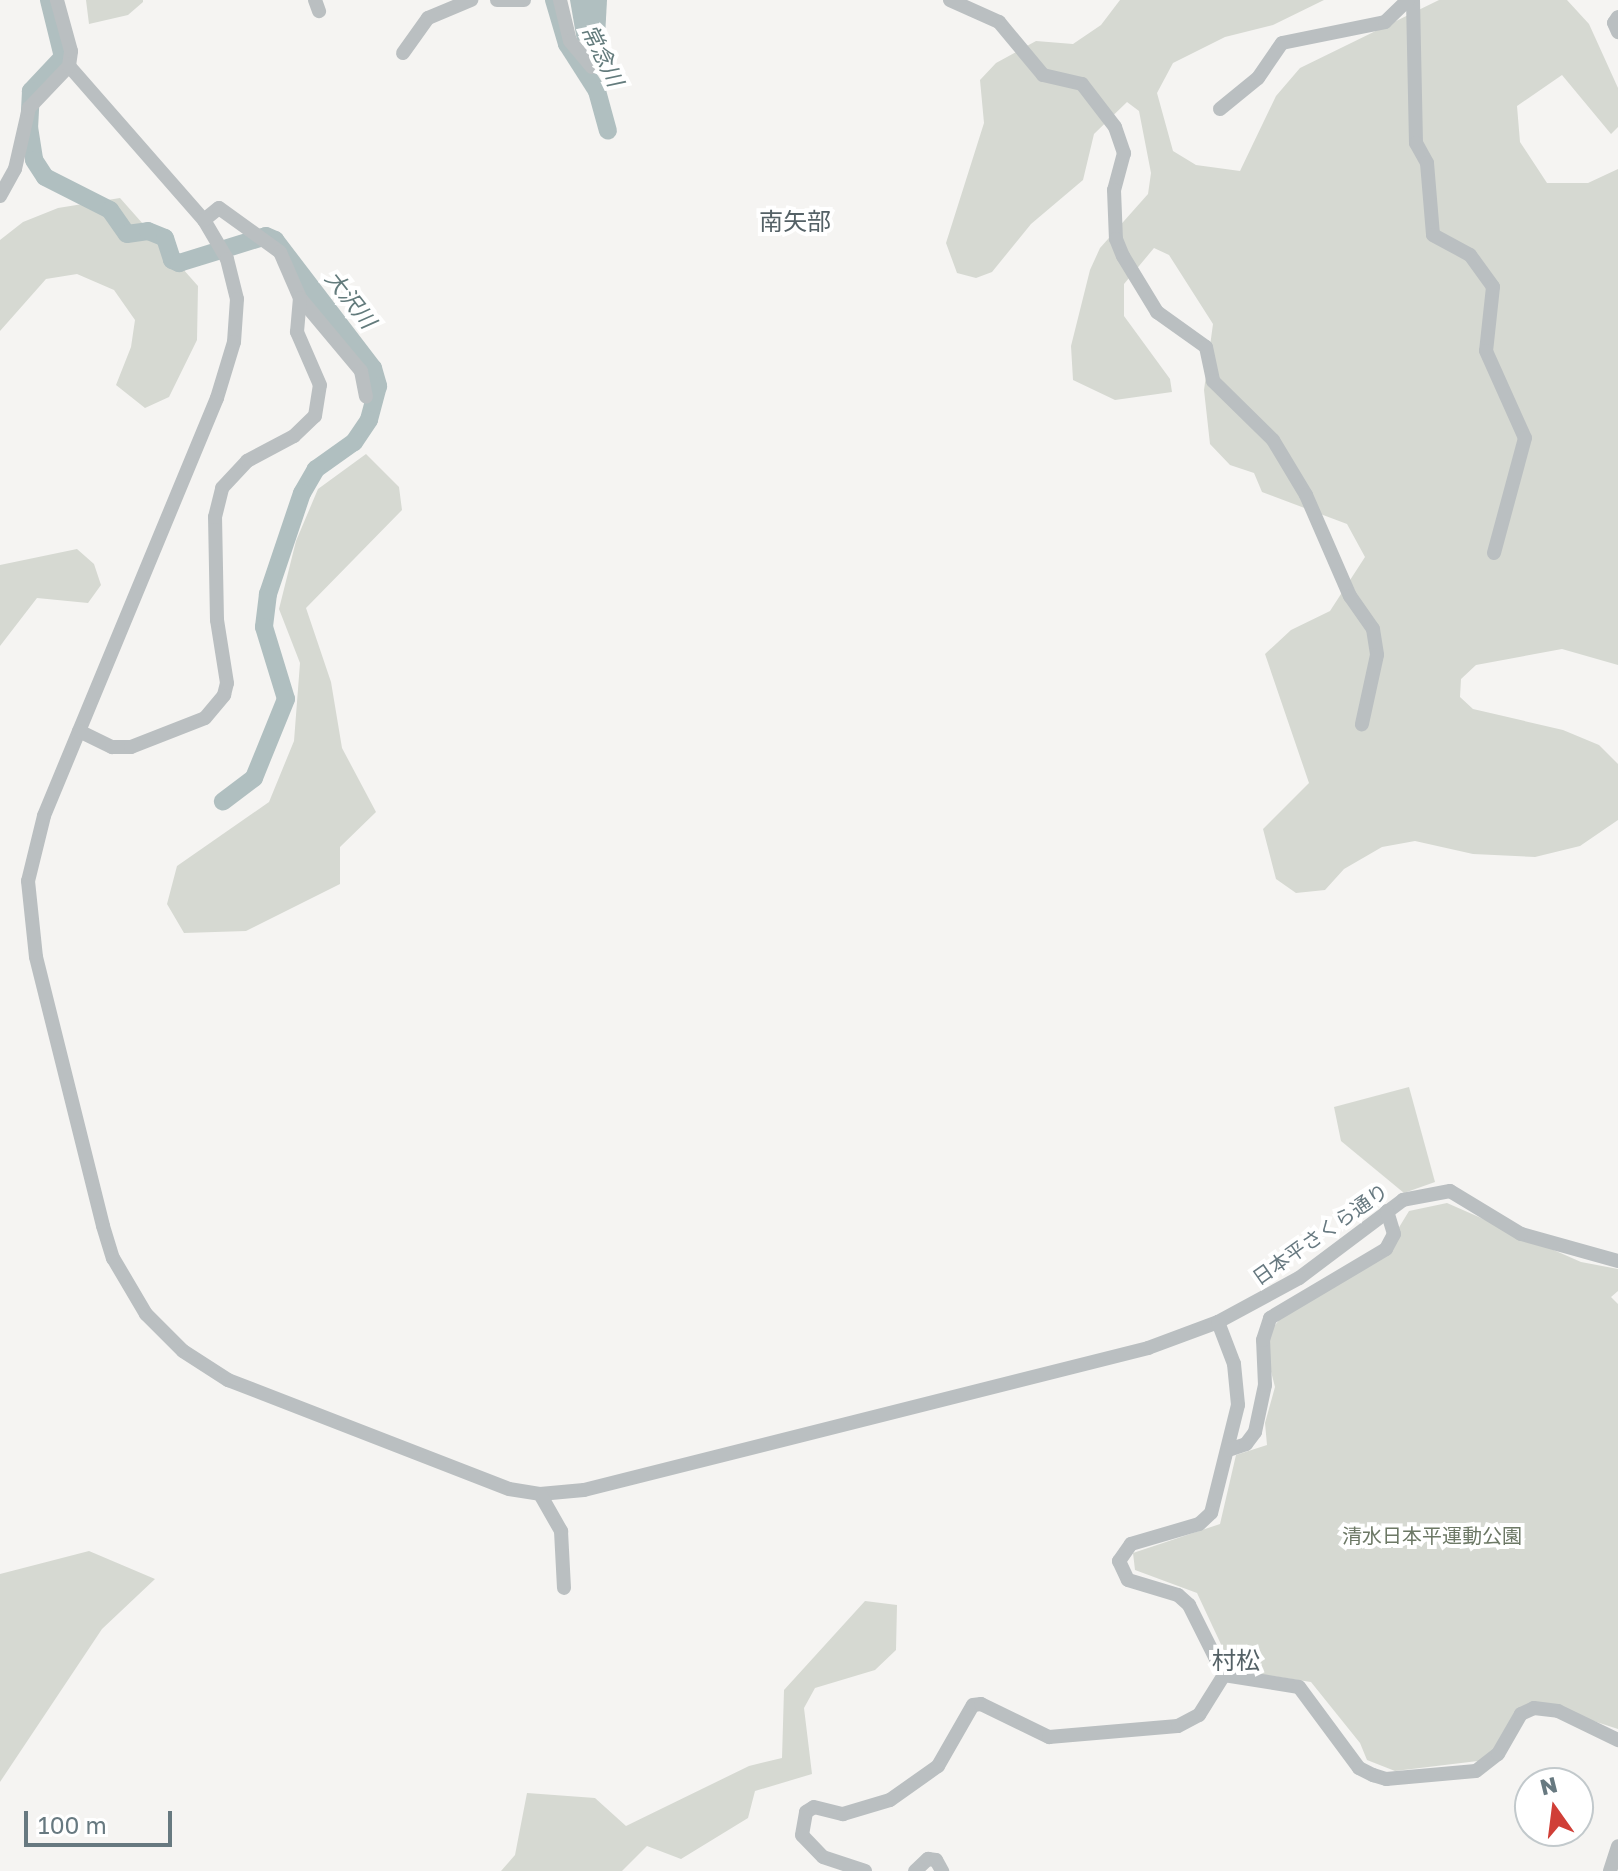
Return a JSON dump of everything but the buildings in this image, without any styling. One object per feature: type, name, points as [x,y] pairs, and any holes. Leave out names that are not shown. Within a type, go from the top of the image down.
[{"type":"street","points":[[0,196],[15,169],[29,108],[69,66],[71,51],[57,0]]},
{"type":"street","points":[[403,53],[428,18],[471,0]]},
{"type":"street","points":[[497,0],[524,0]]},
{"type":"street","points":[[560,0],[570,41],[592,67]]},
{"type":"street","points":[[950,0],[999,22],[1043,75],[1082,84],[1115,127],[1124,153],[1114,190],[1116,239],[1123,256],[1147,300],[1206,347],[1213,381],[1273,440],[1306,495],[1350,596],[1373,629],[1377,655],[1362,724]]},
{"type":"street","points":[[1220,109],[1258,78],[1282,43],[1385,22],[1411,0]]},
{"type":"street","points":[[1411,0],[1416,143],[1427,163],[1433,235],[1470,255],[1493,287],[1486,351],[1523,427],[1525,438],[1494,553]]},
{"type":"street","points":[[1618,17],[1614,23],[1618,32]]},
{"type":"street","name":"日本平さくら通り","points":[[69,66],[204,220],[233,279],[234,342],[217,398],[79,731],[33,852],[28,915],[103,1226],[129,1289],[183,1351],[228,1380],[509,1489],[540,1494],[584,1490],[1134,1352],[1218,1322],[1299,1278],[1387,1211],[1417,1194],[1450,1191],[1512,1230],[1618,1261]]},
{"type":"street","points":[[204,220],[219,208],[280,252],[300,298],[361,371],[366,397]]},
{"type":"street","points":[[79,731],[112,747],[131,747],[205,718],[224,695],[227,683],[217,620],[215,517],[222,488],[247,461],[294,436],[315,416],[320,385],[297,332],[300,298]]},
{"type":"street","points":[[1228,1450],[1246,1444],[1255,1432],[1265,1385],[1263,1340],[1270,1318],[1386,1249],[1394,1234],[1387,1211]]},
{"type":"street","points":[[1218,1322],[1239,1392],[1228,1450],[1206,1520],[1131,1544],[1119,1561],[1128,1580],[1178,1595],[1189,1605],[1224,1675]]},
{"type":"street","points":[[540,1494],[561,1531],[564,1588]]},
{"type":"street","points":[[1224,1675],[1299,1687],[1359,1768],[1386,1779],[1476,1771],[1498,1754],[1521,1714],[1534,1708],[1558,1711],[1618,1740]]},
{"type":"street","points":[[865,1871],[823,1857],[802,1835],[806,1812],[814,1807],[843,1814],[890,1800],[938,1766],[973,1705],[981,1704],[1049,1737],[1178,1726],[1199,1715],[1224,1675]]},
{"type":"street","points":[[1610,1871],[1618,1846]]},
{"type":"street","points":[[915,1871],[928,1859],[936,1860],[942,1871]]},
{"type":"green space","points":[[86,0],[143,2],[128,15],[89,24]]},
{"type":"green space","points":[[1120,0],[1324,0],[1273,25],[1225,37],[1173,63],[1157,93],[1173,151],[1196,165],[1240,171],[1276,96],[1300,68],[1439,0],[1567,0],[1589,24],[1618,88],[1618,127],[1611,134],[1562,75],[1517,106],[1520,142],[1547,183],[1588,183],[1618,169],[1618,665],[1562,649],[1476,665],[1461,679],[1460,697],[1473,709],[1563,730],[1599,745],[1618,764],[1618,820],[1580,846],[1535,857],[1473,854],[1415,841],[1382,847],[1344,869],[1325,890],[1296,893],[1276,879],[1263,829],[1309,783],[1265,654],[1291,630],[1330,611],[1365,557],[1347,524],[1262,492],[1254,473],[1230,465],[1210,444],[1204,390],[1213,324],[1169,255],[1154,248],[1124,284],[1124,316],[1170,379],[1172,392],[1115,400],[1073,380],[1071,346],[1090,270],[1100,248],[1148,194],[1151,173],[1139,111],[1127,102],[1094,134],[1083,180],[1031,224],[992,272],[976,278],[957,273],[946,243],[984,123],[980,80],[996,63],[1036,41],[1073,44],[1101,25]]},
{"type":"green space","points":[[120,198],[198,286],[197,340],[169,397],[145,408],[116,385],[131,347],[135,320],[114,290],[77,274],[46,279],[0,331],[0,240],[23,222],[58,208]]},
{"type":"green space","points":[[366,454],[399,487],[402,510],[306,608],[331,682],[342,748],[376,812],[340,847],[340,884],[246,931],[184,933],[167,904],[177,866],[269,802],[294,741],[300,663],[279,609],[296,541],[318,489]]},
{"type":"green space","points":[[77,549],[94,564],[101,585],[88,603],[37,598],[0,646],[0,565]]},
{"type":"green space","points":[[1409,1087],[1435,1182],[1404,1193],[1341,1141],[1334,1107]]},
{"type":"green space","name":"清水日本平運動公園","points":[[1447,1203],[1581,1262],[1618,1269],[1618,1291],[1611,1297],[1618,1304],[1618,1729],[1578,1716],[1517,1714],[1486,1760],[1395,1771],[1367,1760],[1360,1743],[1311,1682],[1233,1670],[1197,1593],[1135,1570],[1133,1553],[1220,1524],[1236,1455],[1267,1445],[1265,1423],[1275,1387],[1263,1340],[1284,1314],[1381,1257],[1409,1211]]},
{"type":"green space","points":[[89,1551],[155,1579],[102,1629],[0,1782],[0,1574]]},
{"type":"green space","points":[[865,1601],[897,1605],[896,1650],[875,1670],[815,1688],[804,1708],[812,1774],[755,1791],[748,1818],[681,1859],[647,1846],[622,1871],[501,1871],[515,1855],[527,1793],[595,1798],[626,1826],[749,1766],[782,1758],[784,1690]]},
{"type":"shaded area","points":[[570,0],[607,0],[605,37],[577,41]]},
{"type":"waterway","name":"大沢川","points":[[49,0],[63,57],[31,91],[29,127],[34,160],[45,177],[110,210],[127,234],[148,231],[165,238],[172,260],[179,263],[266,236],[275,240],[373,368],[378,386],[369,420],[354,442],[316,469],[302,493],[268,594],[264,627],[286,699],[254,778],[223,801]]},
{"type":"waterway","name":"常念川","points":[[554,0],[567,44],[597,91],[608,131]]},
{"type":"district","name":"南矢部","points":[[795,221]]},
{"type":"district","name":"村松","points":[[1236,1660]]}]
